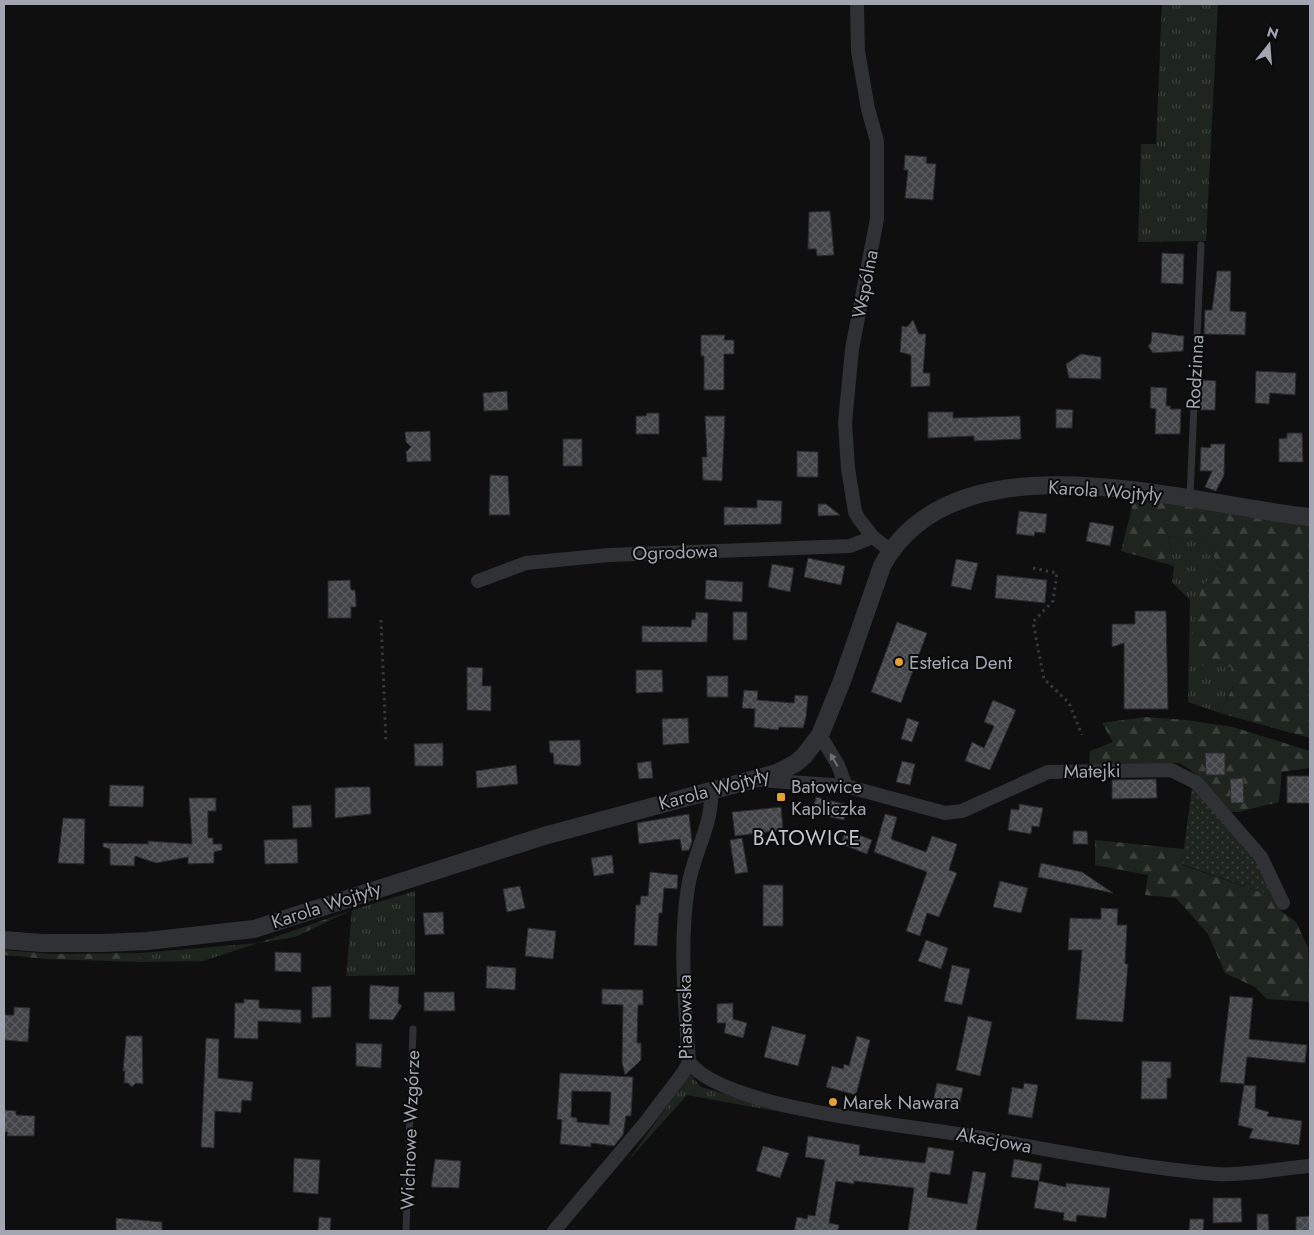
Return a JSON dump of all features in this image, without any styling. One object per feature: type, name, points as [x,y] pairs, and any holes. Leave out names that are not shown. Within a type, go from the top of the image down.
[{"type":"street","name":"Wspólna","points":[[857,4],[858,52],[868,109],[877,141],[877,219],[852,349],[845,422],[848,468],[855,512],[873,537],[891,551]]},
{"type":"street","name":"Karola Wojtyły","points":[[4,940],[58,944],[113,943],[254,929],[544,836],[777,773],[796,763],[812,747],[820,735],[842,681],[882,566],[891,551],[913,528],[946,507],[984,494],[1040,485],[1067,484],[1190,498],[1310,517]]},
{"type":"street","name":"Ogrodowa","points":[[478,581],[526,563],[610,555],[850,546],[873,537]]},
{"type":"street","points":[[820,735],[838,765],[846,786]]},
{"type":"street","name":"Matejki","points":[[754,780],[846,786],[945,813],[962,811],[1048,772],[1171,770],[1197,783],[1261,857],[1283,903]]},
{"type":"street","name":"Piastowska","points":[[554,1231],[645,1123],[683,1074],[689,1062],[684,973],[686,896],[691,871],[710,813],[710,791]]},
{"type":"street","name":"Akacjowa","points":[[689,1062],[696,1072],[707,1079],[742,1092],[810,1112],[935,1130],[1126,1163],[1211,1173],[1310,1166]]},
{"type":"lane","name":"Rodzinna","points":[[1190,498],[1201,245]]},
{"type":"lane","name":"Wichrowe Wzgórze","points":[[406,1231],[412,1029]]},
{"type":"path","points":[[1033,568],[1057,573],[1052,601],[1033,622],[1044,679],[1069,703],[1082,735]]},
{"type":"path","points":[[381,620],[386,742]]},
{"type":"green space","points":[[1162,4],[1218,4],[1206,241],[1138,242],[1141,144],[1156,144]]},
{"type":"green space","points":[[1135,495],[1310,520],[1310,738],[1220,713],[1233,687],[1231,667],[1204,667],[1189,647],[1201,588],[1219,568],[1207,540],[1168,536],[1174,566],[1121,551]]},
{"type":"green space","points":[[1168,536],[1207,540],[1219,568],[1201,588],[1204,667],[1231,666],[1233,686],[1220,713],[1188,702],[1190,600],[1172,582],[1174,566]]},
{"type":"green space","points":[[1145,717],[1186,720],[1233,727],[1310,751],[1310,768],[1282,772],[1279,802],[1232,812],[1196,774],[1180,763],[1089,766],[1090,751],[1113,742],[1102,723]]},
{"type":"green space","points":[[1192,787],[1257,859],[1272,896],[1182,864]]},
{"type":"green space","points":[[1095,840],[1184,849],[1182,865],[1272,896],[1280,910],[1296,922],[1308,947],[1310,1002],[1267,999],[1255,987],[1225,973],[1208,934],[1176,898],[1145,895],[1148,875],[1095,865]]},
{"type":"green space","points":[[415,891],[415,975],[346,976],[352,910]]},
{"type":"green space","points":[[352,910],[295,937],[258,943]]},
{"type":"green space","points":[[258,943],[203,961],[141,962],[140,953]]},
{"type":"green space","points":[[4,950],[52,954],[140,953],[141,962],[47,959],[4,955]]},
{"type":"green space","points":[[690,1074],[701,1087],[803,1116],[687,1095],[627,1162]]},
{"type":"building","points":[[905,155],[927,157],[926,163],[936,164],[933,200],[905,198],[908,170],[904,170]]},
{"type":"building","points":[[830,211],[834,255],[817,256],[816,249],[808,249],[809,212]]},
{"type":"building","points":[[1162,253],[1184,254],[1183,284],[1161,283]]},
{"type":"building","points":[[1217,271],[1231,271],[1230,311],[1246,312],[1245,335],[1204,334],[1205,310],[1212,310]]},
{"type":"building","points":[[913,320],[919,334],[926,334],[923,373],[930,373],[930,386],[911,387],[911,355],[900,352],[902,326],[907,327]]},
{"type":"building","points":[[1152,332],[1184,336],[1183,351],[1153,353],[1148,346],[1151,343]]},
{"type":"building","points":[[701,335],[725,335],[724,340],[734,340],[734,354],[724,354],[724,390],[704,390],[704,356],[701,356]]},
{"type":"building","points":[[1081,354],[1101,357],[1101,379],[1069,378],[1066,364]]},
{"type":"building","points":[[1256,371],[1296,373],[1295,395],[1270,393],[1269,404],[1255,403]]},
{"type":"building","points":[[1202,380],[1216,381],[1215,410],[1200,410]]},
{"type":"building","points":[[1151,387],[1167,388],[1166,406],[1171,406],[1170,409],[1181,409],[1180,434],[1155,434],[1156,409],[1150,408]]},
{"type":"building","points":[[507,391],[508,410],[484,411],[483,393]]},
{"type":"building","points":[[1056,409],[1073,410],[1072,428],[1056,428]]},
{"type":"building","points":[[928,412],[953,412],[953,418],[1020,416],[1021,439],[974,441],[974,436],[928,438]]},
{"type":"building","points":[[647,413],[659,413],[659,434],[636,434],[636,416],[646,416]]},
{"type":"building","points":[[705,416],[725,416],[722,481],[703,480],[702,457],[707,457]]},
{"type":"building","points":[[430,431],[431,461],[407,462],[406,452],[411,447],[406,442],[405,432]]},
{"type":"building","points":[[1287,433],[1302,433],[1303,462],[1279,462],[1279,439],[1287,438]]},
{"type":"building","points":[[563,439],[582,439],[582,466],[563,466]]},
{"type":"building","points":[[1211,444],[1225,444],[1224,475],[1216,491],[1205,487],[1212,471],[1200,471],[1201,447],[1210,448]]},
{"type":"building","points":[[797,451],[818,452],[818,477],[797,477]]},
{"type":"building","points":[[490,475],[508,476],[510,515],[489,515]]},
{"type":"building","points":[[757,500],[782,501],[781,524],[724,525],[724,507],[757,508]]},
{"type":"building","points":[[818,504],[826,504],[840,515],[818,516]]},
{"type":"building","points":[[1019,511],[1047,514],[1045,533],[1035,532],[1034,536],[1016,534]]},
{"type":"building","points":[[1090,522],[1114,526],[1110,546],[1086,541]]},
{"type":"building","points":[[808,558],[845,566],[841,585],[804,577]]},
{"type":"building","points":[[956,559],[978,563],[971,590],[951,586]]},
{"type":"building","points":[[772,564],[794,568],[790,592],[768,587]]},
{"type":"building","points":[[997,575],[1047,580],[1045,603],[995,598]]},
{"type":"building","points":[[350,580],[351,590],[355,590],[356,599],[356,607],[351,607],[351,618],[328,618],[328,581]]},
{"type":"building","points":[[706,580],[743,582],[742,602],[705,599]]},
{"type":"building","points":[[1135,611],[1166,611],[1168,709],[1124,709],[1124,643],[1112,647],[1112,624],[1135,624]]},
{"type":"building","points":[[696,612],[708,613],[707,642],[642,642],[642,626],[691,627],[692,619],[695,620]]},
{"type":"building","points":[[733,612],[747,612],[747,640],[733,640]]},
{"type":"building","name":"Estetica Dent","points":[[897,622],[927,633],[901,703],[871,692]]},
{"type":"building","points":[[467,667],[483,668],[482,686],[491,686],[491,711],[467,710]]},
{"type":"building","points":[[636,670],[662,670],[663,692],[636,693]]},
{"type":"building","points":[[707,676],[728,676],[728,697],[707,697]]},
{"type":"building","points":[[744,690],[758,691],[757,700],[794,703],[795,695],[808,696],[803,728],[779,727],[778,730],[754,727],[755,709],[742,708]]},
{"type":"building","points":[[993,700],[1016,710],[990,770],[965,761],[972,742],[984,748],[994,726],[984,722]]},
{"type":"building","points":[[688,718],[689,743],[663,745],[662,719]]},
{"type":"building","points":[[907,718],[919,722],[912,742],[901,739]]},
{"type":"building","points":[[580,740],[581,764],[578,766],[554,764],[553,753],[550,753],[549,741]]},
{"type":"building","points":[[443,743],[443,766],[415,766],[414,744]]},
{"type":"building","points":[[1205,753],[1225,753],[1225,775],[1206,775]]},
{"type":"building","points":[[651,761],[653,778],[639,779],[637,763]]},
{"type":"building","points":[[902,761],[915,764],[910,785],[896,782]]},
{"type":"building","points":[[516,765],[518,784],[477,788],[476,771]]},
{"type":"building","points":[[1287,776],[1310,776],[1310,803],[1287,803]]},
{"type":"building","points":[[1243,778],[1244,803],[1231,803],[1230,779]]},
{"type":"building","points":[[1156,779],[1157,798],[1112,799],[1112,780]]},
{"type":"building","points":[[110,785],[144,786],[143,807],[109,806]]},
{"type":"building","points":[[370,787],[371,814],[335,818],[335,788]]},
{"type":"building","points":[[816,797],[848,805],[844,820],[812,813]]},
{"type":"building","points":[[189,798],[216,798],[216,811],[208,811],[208,838],[213,838],[213,844],[222,844],[222,850],[214,852],[214,863],[188,864],[188,857],[156,863],[135,856],[134,866],[110,865],[110,849],[103,847],[103,843],[148,844],[148,841],[192,844]]},
{"type":"building","points":[[1019,804],[1043,808],[1039,827],[1032,826],[1031,834],[1008,830],[1011,809],[1019,810]]},
{"type":"building","points":[[311,805],[312,827],[293,828],[292,806]]},
{"type":"building","points":[[781,807],[783,830],[735,836],[732,812]]},
{"type":"building","points":[[689,814],[692,842],[689,850],[682,851],[680,839],[639,844],[637,823]]},
{"type":"building","points":[[885,814],[897,817],[891,839],[926,852],[932,836],[957,844],[949,870],[957,873],[939,917],[927,913],[920,936],[906,931],[927,872],[874,852]]},
{"type":"building","points":[[63,818],[85,819],[84,864],[58,863]]},
{"type":"building","points":[[846,830],[872,840],[867,854],[841,844]]},
{"type":"building","points":[[1073,831],[1087,831],[1088,844],[1073,844]]},
{"type":"building","points":[[742,838],[748,872],[735,874],[730,840]]},
{"type":"building","points":[[297,839],[298,863],[265,864],[264,840]]},
{"type":"building","points":[[612,855],[614,873],[594,876],[591,858]]},
{"type":"building","points":[[1041,863],[1082,872],[1113,893],[1038,877]]},
{"type":"building","points":[[650,872],[678,875],[677,889],[664,888],[662,913],[659,913],[657,946],[634,945],[636,905],[640,905],[641,896],[648,896]]},
{"type":"building","points":[[1000,881],[1028,888],[1021,913],[993,907]]},
{"type":"building","points":[[763,885],[783,885],[783,926],[763,926]]},
{"type":"building","points":[[520,886],[525,908],[507,912],[503,889]]},
{"type":"building","points":[[1101,908],[1118,909],[1117,925],[1127,925],[1125,964],[1128,964],[1123,1022],[1076,1019],[1082,950],[1068,950],[1070,918],[1101,919]]},
{"type":"building","points":[[443,912],[444,934],[425,935],[423,913]]},
{"type":"building","points":[[528,928],[556,931],[553,959],[525,956]]},
{"type":"building","points":[[926,940],[948,948],[941,969],[918,961]]},
{"type":"building","points":[[275,952],[301,953],[301,972],[275,971]]},
{"type":"building","points":[[952,965],[970,969],[962,1005],[944,1001]]},
{"type":"building","points":[[487,966],[516,968],[515,990],[486,988]]},
{"type":"building","points":[[370,985],[399,987],[398,1003],[402,1006],[393,1020],[369,1019]]},
{"type":"building","points":[[331,986],[331,1017],[312,1018],[312,987]]},
{"type":"building","points":[[602,989],[643,990],[643,1005],[638,1005],[637,1043],[641,1043],[641,1060],[625,1075],[622,1062],[623,1005],[602,1004]]},
{"type":"building","points":[[424,992],[454,992],[455,1011],[424,1011]]},
{"type":"building","points":[[1230,996],[1253,998],[1249,1039],[1307,1045],[1305,1063],[1247,1057],[1244,1084],[1220,1082]]},
{"type":"building","points":[[244,999],[259,1000],[259,1008],[301,1010],[301,1023],[258,1021],[258,1039],[234,1038],[235,1003],[244,1003]]},
{"type":"building","points":[[733,1003],[733,1019],[747,1023],[743,1038],[724,1033],[726,1023],[717,1023],[717,1004]]},
{"type":"building","points":[[14,1007],[30,1008],[28,1042],[4,1040],[4,1015],[14,1015]]},
{"type":"building","points":[[968,1016],[992,1022],[980,1076],[956,1070]]},
{"type":"building","points":[[772,1026],[806,1035],[798,1066],[764,1057]]},
{"type":"building","points":[[126,1036],[142,1036],[143,1084],[136,1083],[132,1087],[128,1083],[124,1083],[125,1071],[123,1071]]},
{"type":"building","points":[[857,1036],[870,1040],[856,1095],[826,1087],[832,1066],[843,1069],[844,1064],[849,1066]]},
{"type":"building","points":[[206,1038],[219,1039],[218,1078],[253,1082],[251,1101],[242,1100],[241,1113],[215,1111],[214,1148],[201,1147]]},
{"type":"building","points":[[356,1043],[382,1044],[381,1068],[356,1066]]},
{"type":"building","points":[[1142,1061],[1171,1062],[1171,1078],[1167,1078],[1167,1099],[1141,1099]]},
{"type":"building","points":[[560,1073],[633,1077],[631,1116],[626,1116],[623,1135],[614,1146],[591,1143],[591,1147],[560,1144],[562,1120],[557,1119]],"holes":[[[572,1091],[611,1092],[609,1125],[577,1122],[577,1118],[571,1117]]]},
{"type":"building","points":[[937,1083],[963,1088],[958,1111],[932,1106]]},
{"type":"building","points":[[1024,1083],[1038,1085],[1032,1118],[1008,1114],[1012,1087],[1023,1089]]},
{"type":"building","points":[[1244,1085],[1256,1086],[1255,1108],[1269,1112],[1267,1116],[1302,1121],[1299,1145],[1249,1138],[1253,1129],[1238,1125]]},
{"type":"building","points":[[4,1110],[16,1111],[16,1115],[35,1116],[34,1136],[7,1136],[8,1132],[4,1132]]},
{"type":"building","points":[[808,1136],[860,1145],[859,1155],[925,1163],[928,1147],[954,1151],[950,1175],[930,1172],[927,1197],[967,1204],[973,1171],[986,1173],[976,1231],[908,1231],[914,1188],[854,1181],[854,1184],[836,1181],[829,1223],[839,1225],[838,1231],[794,1231],[797,1217],[807,1219],[808,1215],[815,1216],[825,1160],[805,1157]]},
{"type":"building","points":[[763,1146],[789,1153],[780,1178],[756,1171]]},
{"type":"building","points":[[294,1158],[320,1160],[318,1194],[293,1192]]},
{"type":"building","points":[[435,1159],[461,1161],[459,1188],[431,1187]]},
{"type":"building","points":[[1014,1159],[1042,1164],[1039,1181],[1011,1177]]},
{"type":"building","points":[[1039,1181],[1066,1187],[1066,1183],[1110,1188],[1106,1218],[1077,1215],[1076,1222],[1063,1220],[1064,1213],[1034,1208]]},
{"type":"building","points":[[1213,1198],[1241,1198],[1242,1222],[1213,1223]]},
{"type":"building","points":[[1257,1214],[1268,1214],[1269,1231],[1257,1231]]},
{"type":"building","points":[[1310,1216],[1310,1231],[1296,1231],[1296,1217]]},
{"type":"building","points":[[319,1217],[331,1218],[330,1231],[318,1231]]},
{"type":"building","points":[[116,1218],[162,1222],[162,1231],[116,1231]]},
{"type":"building","points":[[1190,1219],[1204,1219],[1203,1231],[1189,1231]]},
{"type":"place","name":"Estetica Dent","points":[[899,662]]},
{"type":"place","name":"Batowice Kapliczka","points":[[781,797]]},
{"type":"place","name":"Marek Nawara","points":[[833,1102]]},
{"type":"district","name":"BATOWICE","points":[[807,838]]}]
